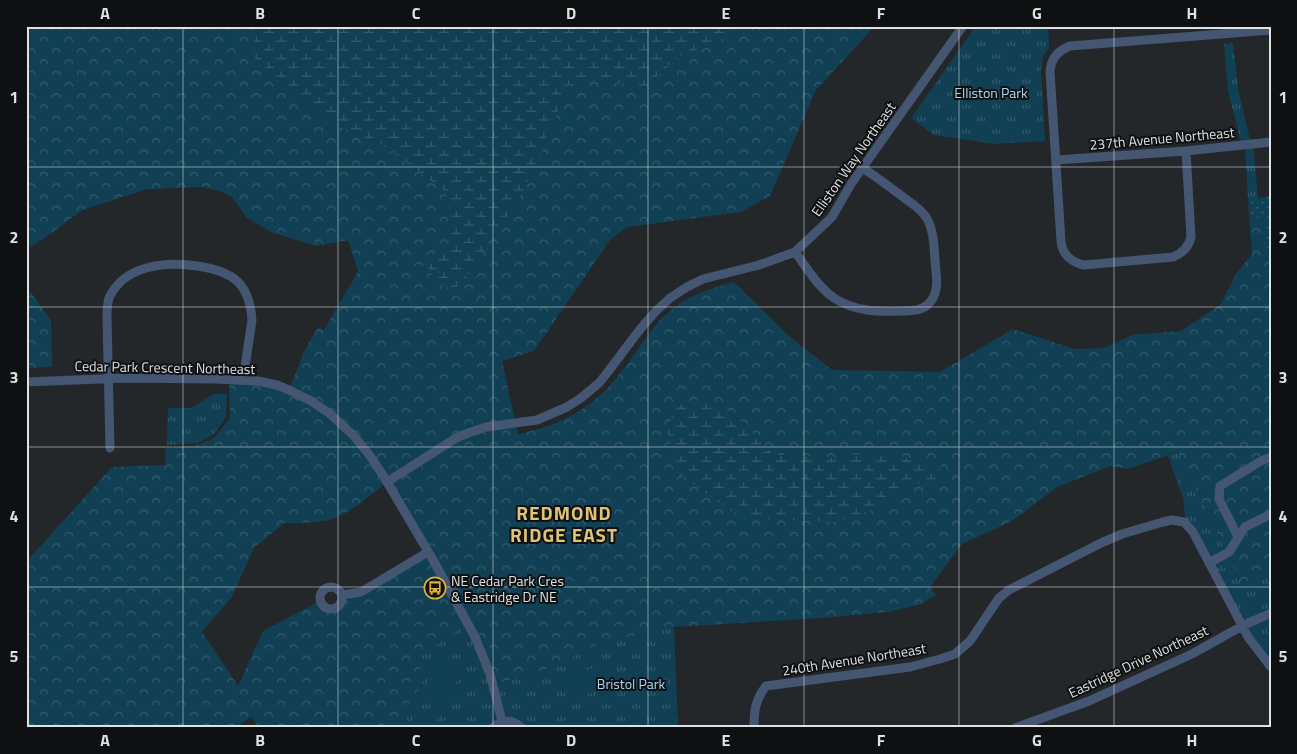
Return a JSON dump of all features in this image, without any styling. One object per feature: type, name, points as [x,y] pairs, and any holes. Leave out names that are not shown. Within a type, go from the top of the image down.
[{"type":"street","name":"Elliston Way Northeast","points":[[388,482],[456,438],[486,427],[537,420],[568,407],[599,383],[656,311],[686,287],[703,279],[759,265],[795,252],[832,217],[851,184],[963,26]]},
{"type":"street","points":[[1186,151],[1191,236],[1186,248],[1173,257],[1084,265],[1071,260],[1061,246],[1050,67],[1054,56],[1060,50],[1070,46],[1224,30],[1271,30]]},
{"type":"street","name":"237th Avenue Northeast","points":[[1056,160],[1186,151],[1271,142]]},
{"type":"street","points":[[795,252],[824,290],[853,307],[874,312],[916,310],[925,307],[931,301],[936,293],[937,283],[933,237],[929,222],[920,210],[863,168]]},
{"type":"street","points":[[110,448],[106,317],[108,303],[114,291],[132,273],[147,267],[164,264],[186,264],[209,268],[237,281],[247,294],[252,320],[243,380]]},
{"type":"street","name":"Cedar Park Crescent Northeast","points":[[26,382],[108,378],[258,381],[289,390],[329,413],[354,436],[388,482],[428,552],[475,636],[490,674],[502,722]]},
{"type":"street","points":[[1238,537],[1219,499],[1220,486],[1260,461],[1271,457]]},
{"type":"street","points":[[1271,514],[1245,527],[1229,552],[1209,563],[1248,637],[1271,667]]},
{"type":"street","name":"240th Avenue Northeast","points":[[754,728],[756,700],[766,686],[910,667],[955,654],[970,642],[999,598],[1009,590],[1122,534],[1172,520],[1184,522],[1192,532],[1209,563]]},
{"type":"street","points":[[342,595],[361,592],[428,552]]},
{"type":"street","name":"Eastridge Drive Northeast","points":[[1015,728],[1089,701],[1192,654],[1242,626],[1271,614]]},
{"type":"street","points":[[492,728],[497,724],[509,721],[515,722],[522,728]]},
{"type":"green space","points":[[26,26],[261,26],[248,52],[328,121],[384,146],[446,192],[451,240],[526,187],[568,87],[591,81],[615,82],[640,91],[680,56],[720,41],[734,28],[730,26],[875,26],[816,90],[770,196],[741,212],[627,227],[610,240],[534,351],[502,361],[518,434],[561,421],[586,407],[608,388],[660,320],[676,306],[694,296],[734,282],[789,336],[832,370],[940,372],[1013,329],[1074,349],[1104,348],[1132,335],[1181,331],[1220,305],[1236,274],[1252,254],[1249,215],[1265,220],[1263,228],[1264,237],[1271,253],[1271,576],[1241,583],[1178,452],[1127,469],[1111,466],[1057,487],[1012,521],[962,544],[930,587],[936,595],[921,604],[887,612],[674,627],[597,645],[543,671],[493,685],[426,677],[395,728],[330,728],[328,726],[327,728],[259,728],[251,717],[235,728],[26,728],[26,562],[112,467],[166,465],[165,449],[197,445],[214,438],[230,418],[229,379],[289,390],[304,352],[318,327],[324,330],[358,271],[348,240],[316,246],[271,232],[246,217],[233,198],[222,192],[204,187],[148,189],[82,210],[26,250]],"holes":[[[705,399],[736,417],[774,455],[835,458],[884,452],[941,467],[937,478],[909,487],[875,509],[676,405]],[[387,482],[428,552],[342,599],[335,608],[329,609],[320,601],[263,631],[238,686],[202,632],[231,598],[254,548],[284,523],[325,521],[342,515]]]},
{"type":"green space","points":[[261,26],[730,26],[735,29],[720,41],[680,56],[640,91],[615,82],[591,81],[568,87],[526,187],[463,283],[452,290],[436,282],[425,262],[451,240],[446,192],[384,146],[328,121],[248,52]]},
{"type":"green space","name":"Elliston Park","points":[[976,26],[1048,26],[1049,47],[1043,57],[1041,70],[1045,141],[995,144],[934,135],[911,118]]},
{"type":"green space","points":[[1233,43],[1238,89],[1251,144],[1253,144],[1258,199],[1248,200],[1245,146],[1242,146],[1228,91],[1224,44]]},
{"type":"green space","points":[[1271,196],[1271,253],[1264,237],[1263,228],[1265,220],[1249,215],[1248,200]]},
{"type":"green space","points":[[26,286],[51,320],[52,367],[26,368]]},
{"type":"green space","points":[[214,394],[227,394],[226,417],[214,434],[197,443],[167,445],[168,408],[191,408]]},
{"type":"green space","points":[[705,399],[736,417],[774,455],[835,458],[884,452],[941,467],[937,478],[909,487],[875,509],[834,522],[741,518],[680,475],[667,430],[676,405]]},
{"type":"green space","points":[[1178,452],[1241,583],[1271,576],[1271,667],[1186,524],[1183,498],[1168,456]]},
{"type":"green space","name":"Bristol Park","points":[[468,623],[493,685],[543,671],[597,645],[674,627],[678,728],[395,728],[426,677],[416,660]]},
{"type":"green space","points":[[439,659],[462,671],[443,709],[420,698]]},
{"type":"green space","points":[[600,666],[607,688],[567,700],[560,678]]},
{"type":"green space","points":[[419,707],[439,717],[433,728],[414,728],[410,726]]},
{"type":"place","name":"NE Cedar Park Cres & Eastridge Dr NE","points":[[435,588]]},
{"type":"district","name":"REDMOND RIDGE EAST","points":[[564,523]]}]
